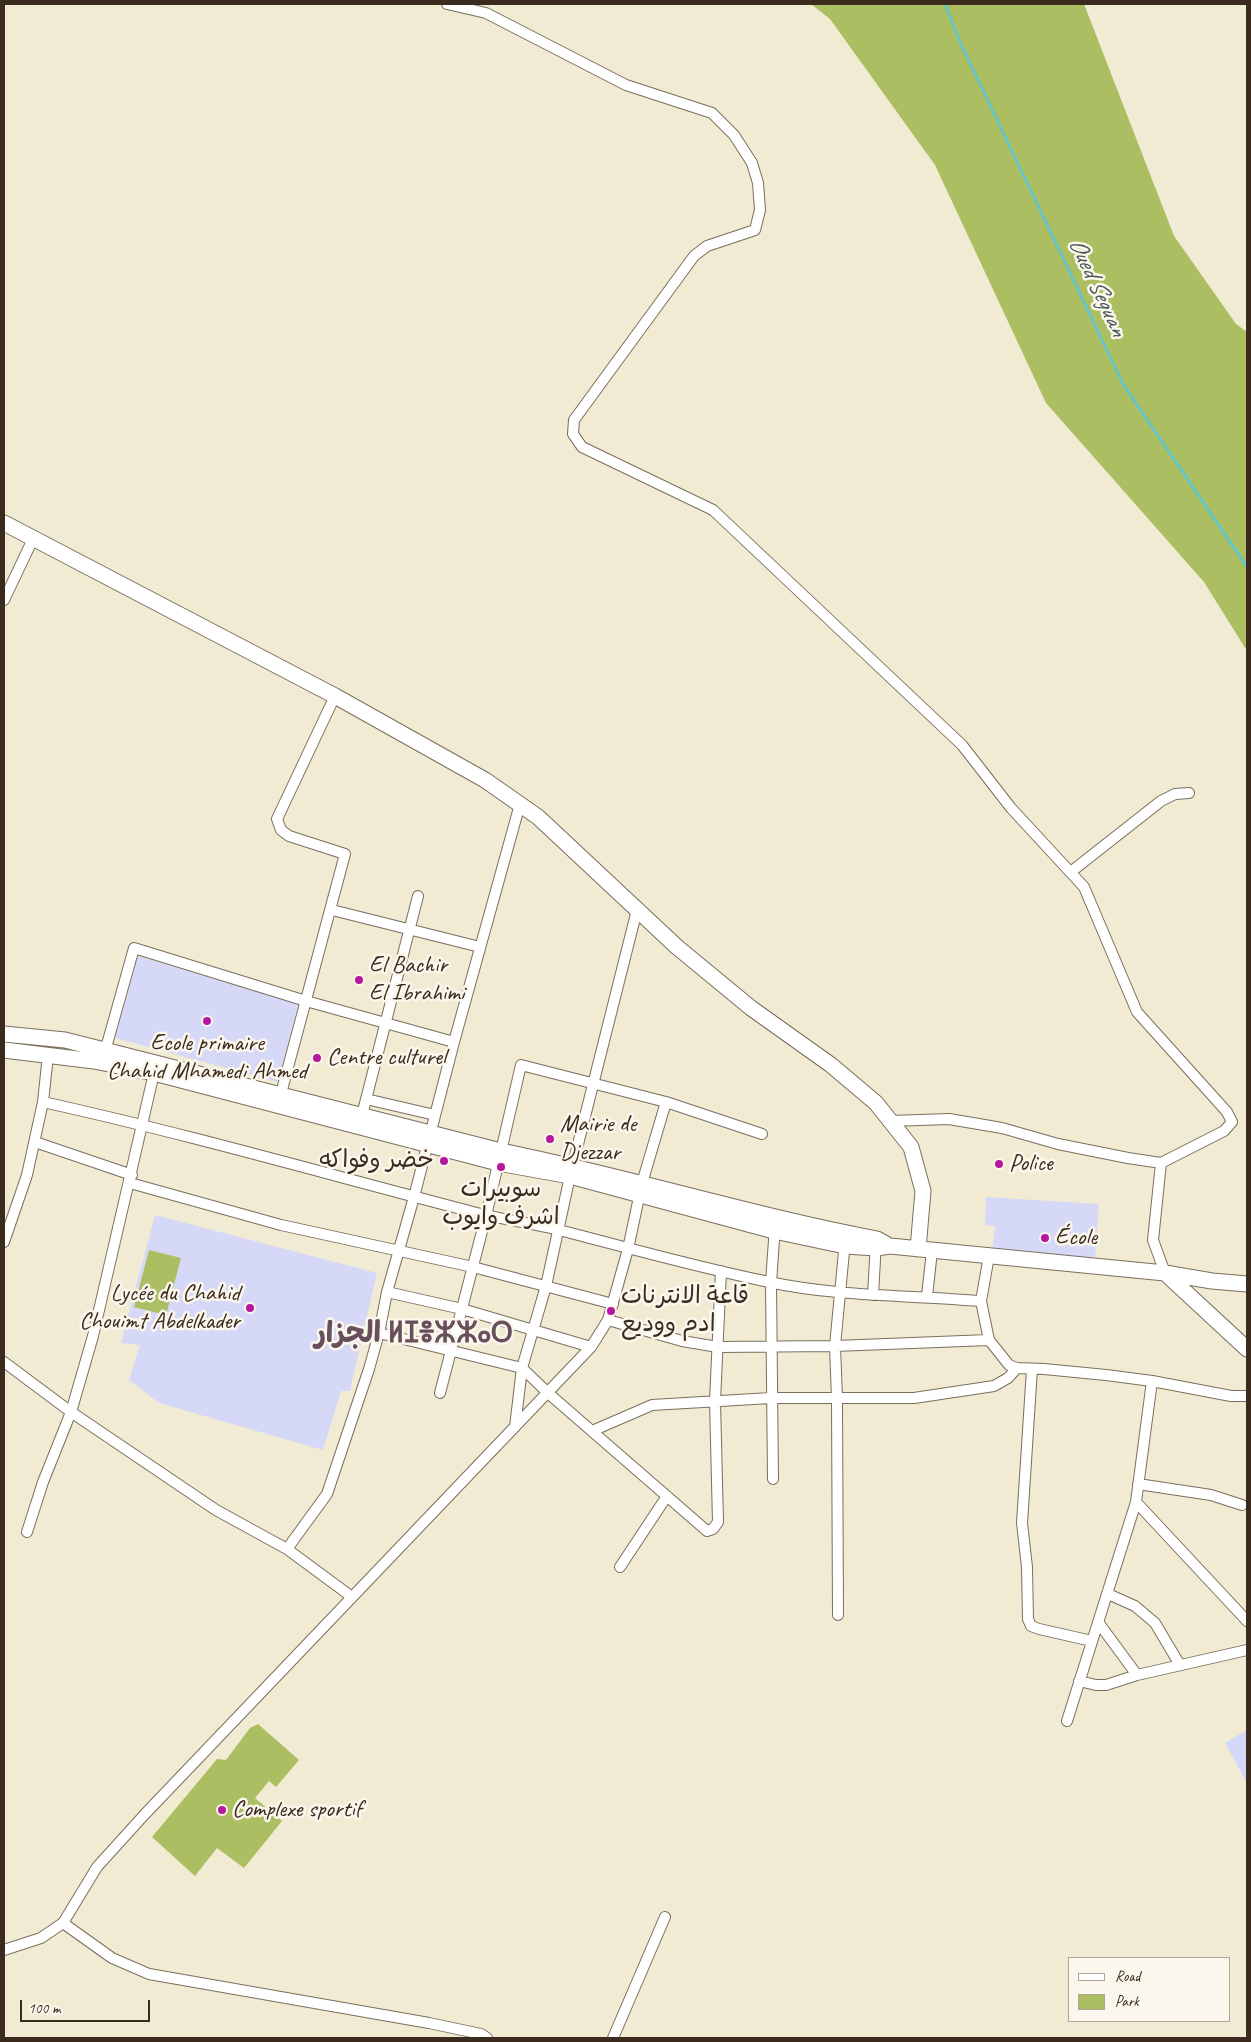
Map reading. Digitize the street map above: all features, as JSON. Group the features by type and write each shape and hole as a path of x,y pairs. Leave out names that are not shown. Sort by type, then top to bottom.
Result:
{"main road":[{"path":"4,523 335,696 485,780 538,817 678,947 751,1008 832,1065 876,1103 911,1147 923,1191 925,1250"},
{"path":"4,1034 65,1040 154,1074 362,1115 429,1139"},
{"path":"4,1050 48,1055 104,1056 500,1157 572,1171 775,1224 845,1239 925,1250 1165,1273 1212,1281 1247,1284"},
{"path":"1165,1273 1247,1350"}],"street":[{"path":"447,4 486,13 626,85 712,113 734,135 752,163 758,183 760,210 755,230 707,246 694,256 574,420 573,434 582,447 713,510 962,746 1012,808 1072,871 1084,887 1137,1012 1227,1112 1232,1122 1224,1132 1161,1163 1058,1144 1002,1128 949,1119 890,1121"},
{"path":"4,600 33,539"},
{"path":"279,1100 332,910 345,854 289,836 281,830 277,820 335,696"},
{"path":"1072,871 1161,801 1175,794 1189,793"},
{"path":"287,1549 327,1494 366,1378 454,1042 520,804"},
{"path":"362,1115 418,896"},
{"path":"332,910 480,947"},
{"path":"515,1427 522,1368 546,1286 572,1171 595,1085 637,910"},
{"path":"104,1056 134,948 306,1001 454,1042"},
{"path":"4,1242 28,1175 43,1102 48,1055"},
{"path":"440,1393 486,1216 520,1065 666,1102 762,1134"},
{"path":"27,1532 43,1482 71,1412 93,1336 154,1074"},
{"path":"366,1099 435,1115"},
{"path":"43,1102 143,1124 486,1216 560,1230 628,1249 771,1283 873,1295 927,1296 981,1301"},
{"path":"4,1950 40,1938 64,1923 97,1867 592,1346 608,1320 613,1304 628,1249 641,1189 666,1102"},
{"path":"34,1142 131,1179 281,1224 473,1267 613,1304"},
{"path":"1161,1163 1153,1240 1165,1273"},
{"path":"773,1479 771,1283 775,1224"},
{"path":"838,1615 835,1346 845,1239"},
{"path":"873,1295 881,1244"},
{"path":"925,1250 927,1296"},
{"path":"988,1256 981,1301 989,1340 1009,1365 1017,1368 1152,1381 1231,1396 1247,1396"},
{"path":"379,1333 522,1368 548,1393 707,1531 713,1529 718,1522 715,1400 721,1271"},
{"path":"387,1292 462,1309 592,1346"},
{"path":"608,1320 682,1341 718,1347 772,1345 835,1346 989,1340"},
{"path":"4,1362 71,1412 216,1510 287,1549 352,1597"},
{"path":"592,1431 652,1405 772,1398 914,1398 994,1386 1008,1378 1017,1368"},
{"path":"1032,1369 1022,1523 1027,1566 1028,1619 1031,1626 1039,1629 1092,1641"},
{"path":"1067,1721 1136,1502 1152,1381"},
{"path":"1138,1484 1211,1495 1242,1506"},
{"path":"620,1567 667,1496"},
{"path":"1136,1502 1247,1621"},
{"path":"1108,1594 1135,1606 1155,1623 1180,1665"},
{"path":"1098,1622 1137,1675"},
{"path":"1079,1681 1106,1685 1137,1675 1247,1650"},
{"path":"613,2038 665,1917"},
{"path":"64,1923 112,1958 149,1974 429,2023 481,2034 487,2038"}],"shaded area":[{"name":"Ecole primaire Chahid Mhamedi Ahmed","path":"138,956 298,1004 278,1082 115,1038"},
{"name":"École","path":"986,1197 1099,1204 1095,1259 992,1251 995,1226 985,1225"},
{"name":"Lycée du Chahid Chouimt Abdelkader","path":"155,1215 377,1273 350,1391 341,1391 323,1450 159,1403 129,1380 140,1345 121,1343"},
{"path":"1247,1730 1247,1783 1225,1743"}],"green space":[{"path":"811,4 1084,4 1174,236 1236,324 1247,332 1247,651 1204,582 1046,403 935,165 830,19"},
{"path":"149,1250 181,1258 166,1315 134,1307"},
{"name":"Complexe sportif","path":"258,1724 299,1760 276,1787 269,1781 255,1798 282,1821 244,1868 217,1848 195,1876 152,1837 217,1759 226,1760 250,1728"}],"waterway":[{"name":"Oued Seguan","path":"945,4 960,42 1123,384 1247,567"}],"place":[{"name":"El Bachir El Ibrahimi","path":"359,980"},
{"name":"Ecole primaire Chahid Mhamedi Ahmed","path":"207,1021"},
{"name":"Centre culturel","path":"317,1058"},
{"name":"Mairie de Djezzar","path":"550,1139"},
{"name":"خضر وفواكه","path":"444,1161"},
{"name":"Police","path":"999,1164"},
{"name":"سوبيرات اشرف وايوب","path":"501,1167"},
{"name":"École","path":"1045,1238"},
{"name":"Lycée du Chahid Chouimt Abdelkader","path":"250,1308"},
{"name":"قاعة الانترنات ادم ووديع","path":"611,1311"},
{"name":"Complexe sportif","path":"222,1810"}],"district":[{"name":"الجزار ⵍⵊⴻⵣⵣⴰⵔ","path":"414,1334"}]}
